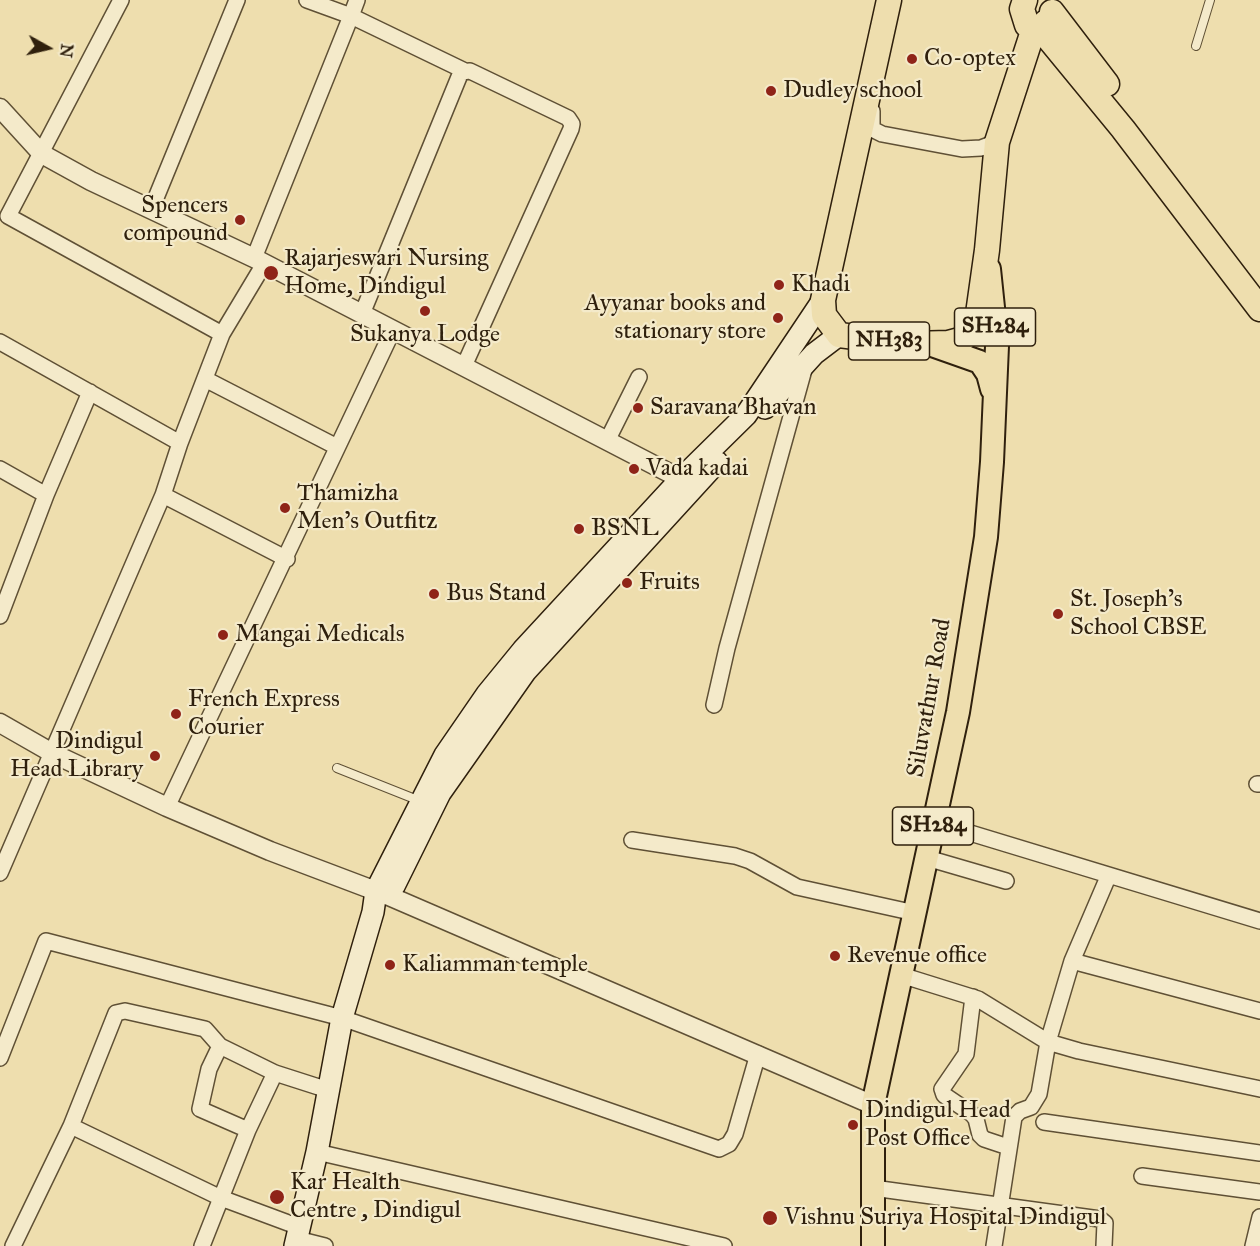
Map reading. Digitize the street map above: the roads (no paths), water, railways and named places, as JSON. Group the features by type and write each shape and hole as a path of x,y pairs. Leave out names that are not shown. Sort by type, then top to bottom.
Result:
{"highway":[{"name":"NH383","path":"889,0 823,300 824,315 839,335 927,344 963,339 978,321 997,142 1020,70 1034,11"},
{"path":"1034,11 1074,69 1124,129 1260,309"},
{"path":"1034,11 1260,283"},
{"path":"1020,70 1048,57 1074,69"}],"main road":[{"name":"Siluvathur Road","path":"873,1246 873,1105 958,712 986,537 997,346 987,250"},
{"path":"379,900 440,793 558,624 681,479 746,415 823,300"},
{"path":"297,1238 342,1018 379,900 420,801 445,755 487,694 558,624 806,363 839,335"},
{"name":"Siluvathur Road","path":"927,344 980,362 988,374 995,405"}],"street":[{"path":"120,0 42,154 4,223 222,334"},
{"path":"151,210 237,0"},
{"path":"307,0 351,16 568,118 572,124 464,366"},
{"path":"0,873 54,754 163,495 180,443 222,334 259,261 357,0"},
{"path":"882,33 882,58 871,116 872,129 882,134 962,149 981,148 997,142"},
{"path":"362,314 458,76 465,71"},
{"path":"0,108 42,154 151,210 259,261 681,479"},
{"path":"167,807 287,559 393,330"},
{"path":"0,342 180,443"},
{"path":"714,705 727,648 806,363"},
{"path":"607,441 639,377"},
{"path":"205,379 337,447"},
{"path":"0,616 46,495 90,392"},
{"path":"0,469 46,495"},
{"path":"163,495 287,559"},
{"path":"0,723 54,754 167,807 379,900 758,1054 873,1105"},
{"path":"934,822 1108,877 1260,921"},
{"path":"632,840 735,856 750,861 797,887 915,913"},
{"path":"927,858 1006,881"},
{"path":"994,1246 1008,1148 1016,1113 1031,1107 1040,1094 1048,1042 1072,961 1108,877"},
{"path":"0,1058 46,941 342,1018 719,1149 729,1144 735,1134 758,1054"},
{"path":"1072,961 1260,1011"},
{"path":"901,975 973,997 1048,1042 1079,1051 1260,1089"},
{"path":"973,997 966,1054 942,1089 944,1095 972,1114 976,1119 980,1135 1008,1148"},
{"path":"13,1246 71,1126 117,1013 125,1011 205,1029 220,1046 275,1073 328,1090"},
{"path":"220,1046 209,1069 200,1109 248,1130"},
{"path":"202,1246 248,1130 275,1073"},
{"path":"1044,1122 1260,1153"},
{"path":"71,1126 221,1198 297,1238 325,1246"},
{"path":"316,1152 724,1246"},
{"path":"1142,1176 1260,1192"},
{"path":"873,1188 1103,1220 1104,1246"},
{"path":"1253,1246 1260,1217"}],"lane":[{"path":"1196,46 1210,0"},
{"path":"337,768 420,801"}],"place":[{"name":"Co-optex","path":"912,59"},
{"name":"Dudley school","path":"771,91"},
{"name":"Spencers compound","path":"240,220"},
{"name":"Rajarjeswari Nursing Home, Dindigul","path":"271,273"},
{"name":"Khadi","path":"779,285"},
{"name":"Sukanya Lodge","path":"425,311"},
{"name":"Ayyanar books and stationary store","path":"778,318"},
{"name":"Saravana Bhavan","path":"638,408"},
{"name":"Vada kadai","path":"634,469"},
{"name":"Thamizha Men's Outfitz","path":"285,508"},
{"name":"BSNL","path":"579,529"},
{"name":"Fruits","path":"627,583"},
{"name":"Bus Stand","path":"434,594"},
{"name":"St. Joseph's School CBSE","path":"1058,614"},
{"name":"Mangai Medicals","path":"223,635"},
{"name":"French Express Courier","path":"176,714"},
{"name":"Dindigul Head Library","path":"155,756"},
{"name":"Revenue office","path":"835,956"},
{"name":"Kaliamman temple","path":"390,965"},
{"name":"Dindigul Head Post Office","path":"853,1125"},
{"name":"Kar Health Centre , Dindigul","path":"277,1197"},
{"name":"Vishnu Suriya Hospital Dindigul","path":"770,1218"}]}
